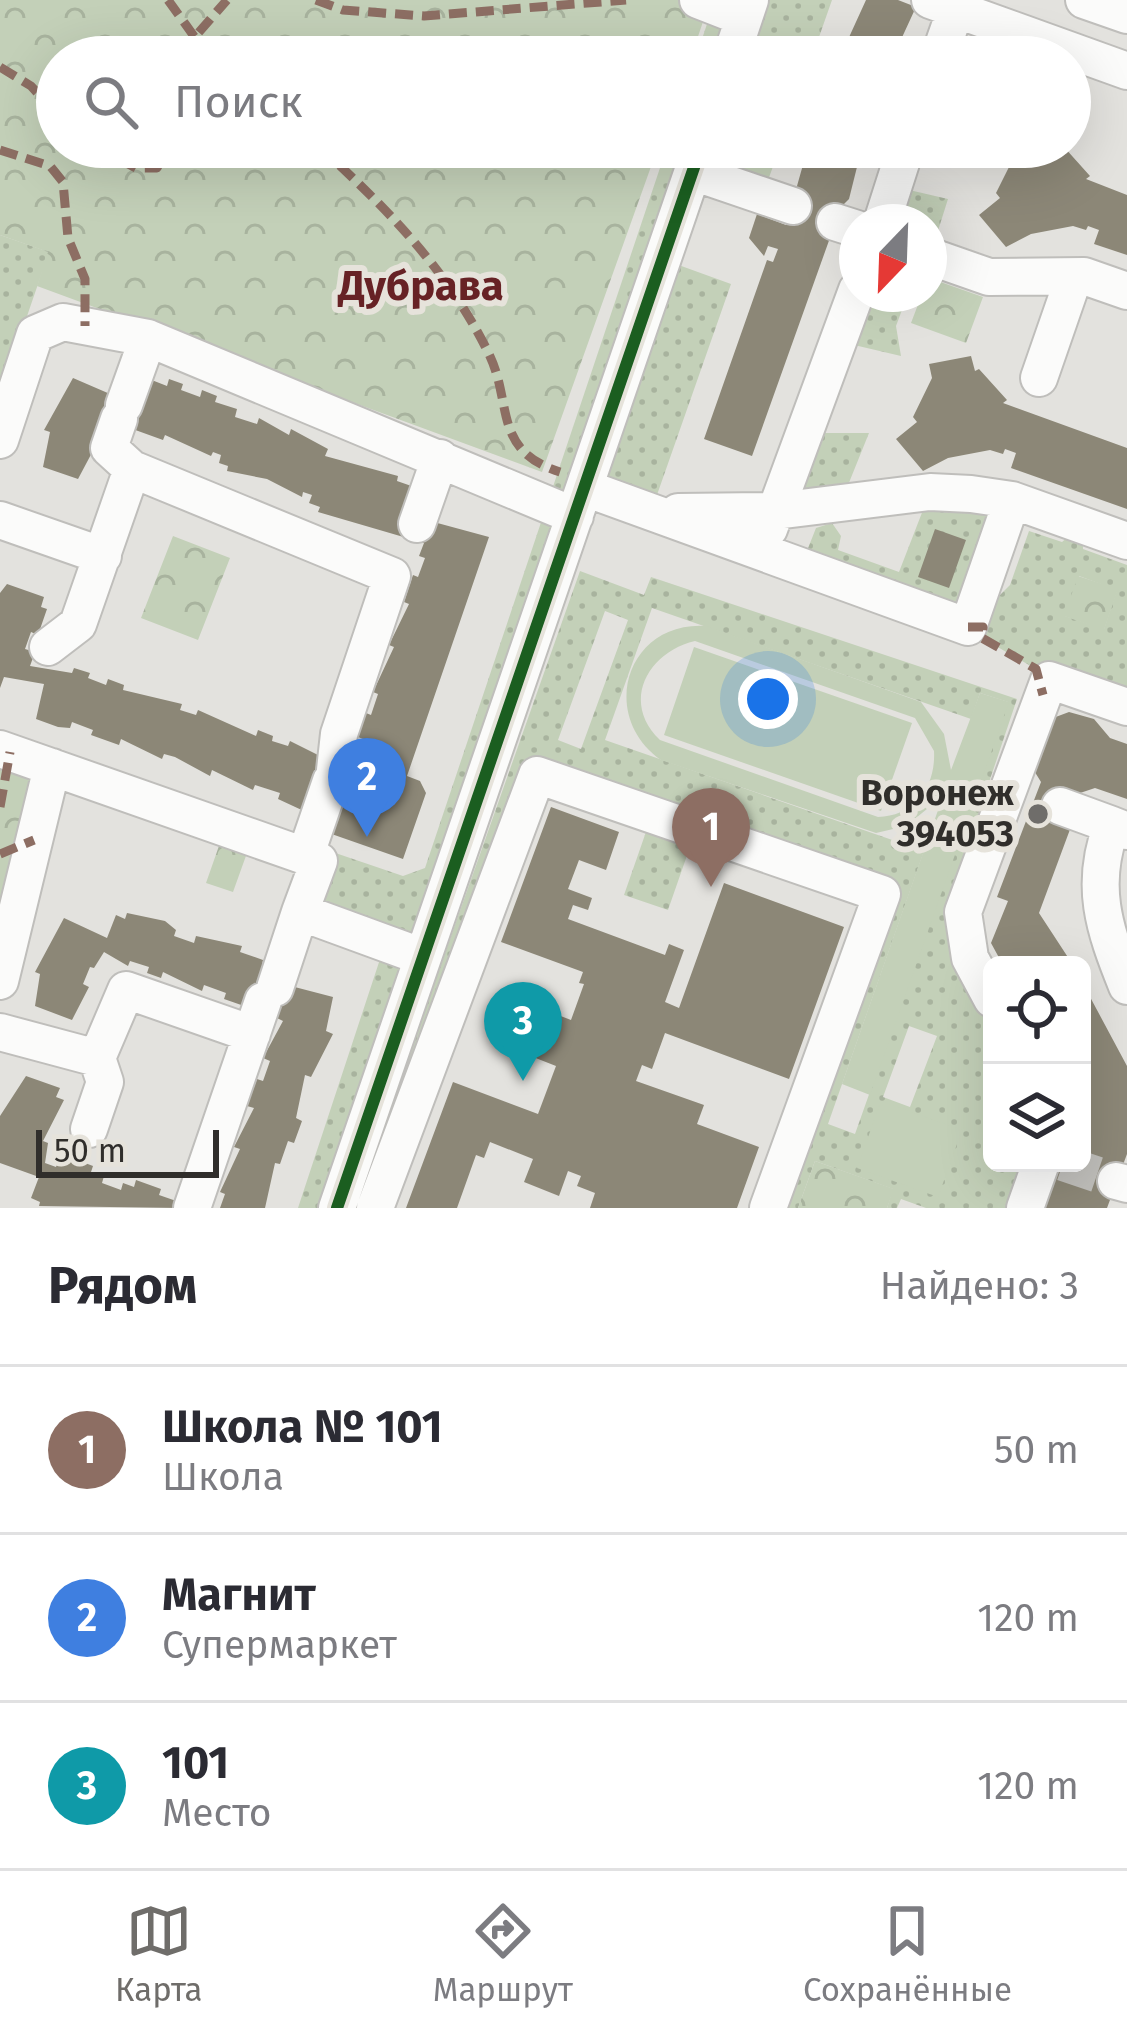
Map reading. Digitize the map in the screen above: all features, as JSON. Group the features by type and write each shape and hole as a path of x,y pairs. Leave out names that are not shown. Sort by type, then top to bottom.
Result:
{"street":[{"path":"698,0 747,9"},
{"path":"1084,0 1127,16"},
{"path":"942,36 948,3 1015,15 1057,36"},
{"path":"1091,53 1127,71"},
{"path":"337,1208 694,168"},
{"path":"714,168 793,206"},
{"path":"888,204 899,168"},
{"path":"947,262 989,277 1074,277 1127,291"},
{"path":"1039,378 1074,277"},
{"path":"761,552 849,312"},
{"path":"0,440 35,334 63,322 148,338 440,458 580,502 650,512 776,511 930,492 1012,500 1127,541"},
{"path":"148,338 109,448 132,469 392,576"},
{"path":"305,856 333,775 338,734 392,576 415,531 440,458"},
{"path":"48,647 78,624 132,469"},
{"path":"650,512 968,627 1012,500"},
{"path":"0,520 103,556"},
{"path":"983,982 970,958 962,912 1034,796 1049,680 1127,707"},
{"path":"0,748 319,861 192,1208"},
{"path":"0,981 52,767"},
{"path":"375,1208 537,775 882,894 768,1208"},
{"path":"1034,796 1119,828 1098,883 1100,919 1127,986"},
{"path":"300,912 423,957"},
{"path":"89,1130 105,1082 97,1058 126,990 264,1007"},
{"path":"0,1032 97,1058"},
{"path":"1025,1208 1038,1172"}],"green space":[{"name":"Дубрава","path":"0,0 680,0 707,10 698,36 36,36 36,168 651,168 542,472 37,286 48,252 0,235"},
{"path":"715,0 832,0 819,36 703,36"},
{"path":"660,168 772,168 762,197 694,173 662,259 731,284 651,512 586,489 337,1208 298,1208 385,944 300,912 309,844 403,876 425,868"},
{"path":"892,186 948,199 946,204 887,204"},
{"path":"0,235 49,252 0,395"},
{"path":"947,284 983,297 966,343 911,323 915,312 947,312"},
{"path":"849,312 901,312 896,326 901,356 837,341"},
{"path":"804,433 869,433 840,505 776,511"},
{"path":"930,492 1012,500 971,624 1010,585 1029,531 1062,542 1082,525 1083,549 1127,565 1127,707 1050,680 1043,695 1036,669 982,638 983,628 968,627 801,566 816,528 832,523 841,536 838,550 899,572","holes":["1079,576 1117,590 1104,629 1065,616"]},
{"path":"173,536 230,558 198,640 141,618"},
{"path":"580,571 644,595 651,577 1017,699 975,824 977,846 957,963 983,1011 983,1172 1023,1172 1010,1208 926,1208 901,1199 897,1208 887,1208 893,1189 815,1161 798,1208 778,1208 893,890 544,769 364,1208 355,1208","holes":["652,608 971,719 980,693 1008,702 855,1134 828,1124 924,851 605,740","605,611 628,620 581,749 558,740","909,1026 937,1036 910,1107 883,1097"]},
{"path":"1078,576 1118,589 1104,630 1064,616"},
{"path":"706,626 921,702 944,734 951,770 980,693 1009,702 870,1095 842,1084 943,796 906,826 876,833 661,760 630,720 626,697 640,655 656,639 679,629","holes":["695,641 915,718 934,751 927,787 913,805 878,817 660,740 648,725 641,695 653,667 678,647"]},
{"path":"694,647 912,723 881,811 664,735"},
{"path":"0,760 39,774 0,933"},
{"path":"647,829 691,844 668,910 624,895"},
{"path":"220,843 247,853 233,892 206,883"},
{"path":"881,1101 962,1130 938,1197 857,1168"},
{"path":"815,1161 894,1189 887,1208 798,1208"}],"building":[{"path":"866,0 898,0 916,7 903,36 850,36"},
{"path":"802,168 857,168 849,199 839,204 752,456 704,439 767,260 773,262 778,249 768,246 764,256 749,238 757,214 786,225"},
{"path":"1008,168 1083,168 1090,176 1086,179 1127,195 1127,255 1094,244 1099,230 1088,226 1086,230 1073,226 1031,234 1006,247 979,215 1000,198 996,193"},
{"path":"971,356 975,371 979,369 1007,400 1003,403 1127,448 1127,509 1011,468 1016,453 1005,449 1003,454 990,450 948,458 923,471 896,439 917,422 913,417 932,378 929,364"},
{"path":"144,377 167,386 169,379 183,384 181,390 200,397 202,390 217,396 215,402 237,409 235,417 257,424 259,418 289,435 291,429 328,449 325,456 398,476 397,481 420,489 430,521 489,537 407,776 420,781 426,793 403,859 323,831 306,812 278,799 280,793 255,785 253,790 212,770 210,776 175,757 164,754 162,759 121,739 119,745 72,722 70,728 58,727 36,719 44,684 4,677 0,688 0,593 7,584 44,597 41,607 47,609 38,635 31,632 25,649 35,652 30,666 72,673 74,668 106,685 108,679 124,685 123,690 182,704 180,710 196,715 198,710 256,736 258,730 273,736 272,741 288,746 290,741 328,760 356,760 366,713 371,715 378,694 373,692 394,647 389,645 409,604 404,602 413,575 418,577 425,558 419,556 424,543 318,512 320,507 309,503 312,495 303,492 302,497 267,479 227,471 228,466 219,463 221,455 213,452 211,456 165,435 163,440 127,427 97,426 90,444 95,447 78,479 43,467 50,432 44,430 73,378 117,397"},
{"path":"935,529 966,540 949,588 918,577"},
{"path":"1069,712 1094,719 1110,738 1127,744 1127,799 1095,788 1074,795 1072,824 1039,913 1067,956 998,956 991,943 1008,901 997,897 1041,782 1033,769 1045,721"},
{"path":"551,807 619,832 606,870 579,860 568,889 592,898 588,910 573,905 568,919 665,955 669,944 684,950 665,1002 679,1008 724,883 844,927 789,1079 665,1033 652,1069 642,1065 636,1081 704,1105 697,1124 759,1147 737,1208 590,1208 595,1193 577,1186 581,1176 568,1171 559,1196 524,1182 533,1159 490,1142 484,1158 476,1155 457,1208 406,1208 453,1082 538,1114 556,1066 528,1055 545,1010 571,1020 584,984 579,983 583,972 501,942"},
{"path":"127,913 165,921 176,930 174,936 194,943 196,936 242,946 240,952 263,960 262,965 287,985 333,997 326,1031 333,1034 311,1077 305,1075 296,1118 302,1121 294,1143 288,1141 280,1164 275,1163 265,1208 220,1208 225,1194 220,1192 240,1149 234,1147 254,1108 247,1106 257,1079 263,1081 270,1061 263,1058 283,1021 277,1018 281,1007 262,1000 247,1007 224,999 226,993 204,985 202,991 163,972 161,978 147,973 149,967 130,961 128,966 104,952 94,968 90,967 83,984 89,987 72,1020 35,1006 40,974 35,972 64,918 107,938 116,915 125,919"},
{"path":"1091,999 1127,1066 1127,1154 1107,1208 1044,1208 1056,1172 1091,1172"},
{"path":"26,1076 60,1088 56,1097 64,1100 43,1141 48,1143 45,1163 56,1167 58,1160 69,1164 72,1158 93,1166 91,1172 104,1176 102,1183 121,1190 123,1183 134,1187 136,1180 161,1189 159,1195 182,1203 180,1208 39,1206 31,1198 39,1177 0,1163 0,1116"}],"tunnel":[{"path":"1090,1172 1116,1181"}],"marked path":[{"path":"168,0 194,36"},
{"path":"196,36 227,0"},
{"path":"316,0 343,10 424,16 626,0"},
{"path":"0,67 36,91"},
{"path":"0,150 36,162"},
{"path":"52,168 63,182 68,238 85,279 85,326"},
{"path":"136,168 157,168"},
{"path":"342,168 393,218 455,295 489,354 514,438 538,463 560,472"},
{"path":"968,627 983,627 982,638 1036,669 1043,695"},
{"path":"0,807 10,752"},
{"path":"0,854 34,840"}],"cycle path":[{"path":"337,1208 694,168"}],"place":[{"name":"Воронеж 394053","path":"1038,814"},
{"name":"Магнит","path":"367,837"},
{"name":"Школа № 101","path":"711,887"},
{"name":"101","path":"523,1081"}],"district":[{"name":"Дубрава","path":"421,286"}]}
